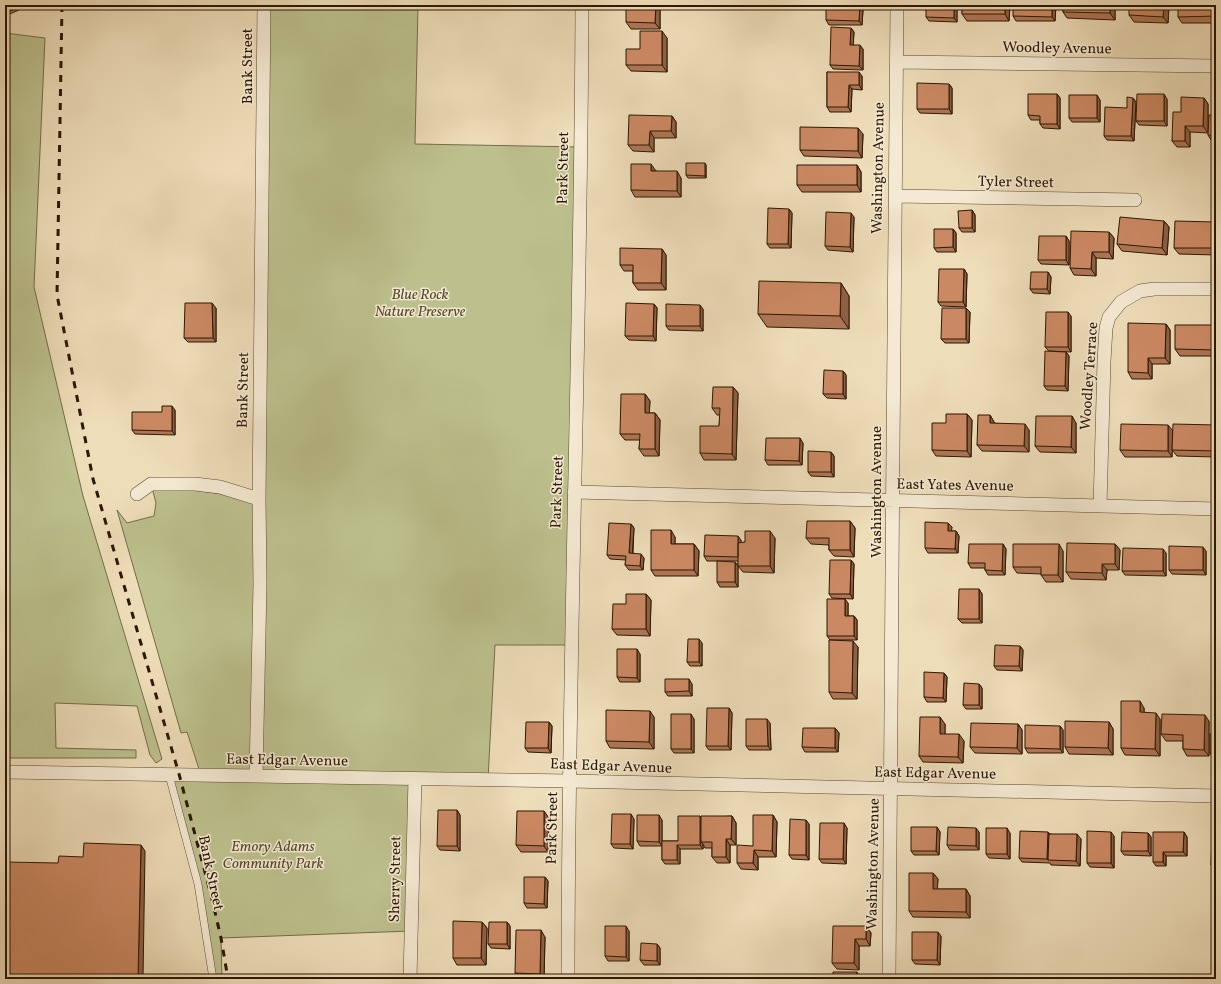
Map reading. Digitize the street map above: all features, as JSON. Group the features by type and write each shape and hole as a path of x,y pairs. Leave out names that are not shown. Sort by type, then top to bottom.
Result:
{"street":[{"name":"Bank Street","path":"256,776 260,584 259,499 264,5"},
{"name":"Park Street","path":"568,979 582,5"},
{"name":"Washington Avenue","path":"889,979 897,5"},
{"name":"Woodley Avenue","path":"897,62 1216,66"},
{"name":"Tyler Street","path":"895,196 1135,200"},
{"name":"Woodley Terrace","path":"1100,506 1104,361 1106,328 1109,317 1121,302 1140,291 1167,288 1216,289"},
{"path":"137,494 151,484 195,484 220,486 259,499"},
{"name":"East Yates Avenue","path":"574,492 1216,508"},
{"name":"East Edgar Avenue","path":"5,772 570,781 1216,796"},
{"name":"Sherry Street","path":"410,979 415,779"}],"lane":[{"name":"Bank Street","path":"169,775 198,884 213,979"}],"green space":[{"name":"Blue Rock Nature Preserve","path":"264,5 418,5 415,144 581,147 571,645 495,645 488,780 415,779 411,931 221,938 222,979 213,979 198,884 169,775 201,775 187,732 181,733 117,510 127,523 154,516 156,503 151,484 259,499"},
{"path":"5,33 45,38 34,287 83,496 162,759 156,763 150,755 137,706 55,703 56,748 136,750 136,758 5,758"}],"building":[{"path":"5,5 16,5 17,8 5,13"},
{"path":"626,5 656,5 655,23 626,22"},
{"path":"826,5 860,5 859,21 826,20"},
{"path":"926,5 954,5 954,18 926,17"},
{"path":"962,5 1005,5 1005,14 962,14"},
{"path":"1013,5 1052,5 1052,17 1013,16"},
{"path":"1063,5 1110,5 1110,13 1063,12"},
{"path":"1129,5 1164,5 1163,17 1129,15"},
{"path":"1178,5 1216,5 1216,16 1178,17"},
{"path":"831,27 851,28 850,45 860,45 859,66 830,65"},
{"path":"640,31 662,31 662,65 626,65 626,49 640,49"},
{"path":"827,72 859,72 859,85 849,85 848,107 827,107"},
{"path":"917,83 949,84 949,109 917,109"},
{"path":"1028,94 1057,94 1057,124 1040,124 1040,116 1028,115"},
{"path":"1137,94 1164,94 1164,121 1136,121"},
{"path":"1069,95 1097,95 1097,118 1069,118"},
{"path":"1127,97 1133,98 1131,136 1104,136 1105,107 1127,108"},
{"path":"1181,97 1204,98 1203,126 1185,126 1185,141 1172,141 1173,112 1181,112"},
{"path":"629,115 672,116 671,131 650,131 649,145 628,145"},
{"path":"1209,115 1216,115 1216,136 1208,135"},
{"path":"800,127 858,128 858,151 800,150"},
{"path":"686,163 705,163 705,176 686,175"},
{"path":"631,164 651,164 651,171 677,171 677,191 631,190"},
{"path":"797,165 857,165 857,185 797,185"},
{"path":"768,208 789,209 788,244 767,244"},
{"path":"972,210 972,228 959,228 958,211"},
{"path":"826,212 851,213 850,247 825,246"},
{"path":"1120,217 1164,221 1162,248 1117,244"},
{"path":"1175,221 1216,222 1216,248 1174,248"},
{"path":"934,229 953,229 953,247 934,248"},
{"path":"1071,231 1109,232 1109,252 1092,252 1091,269 1070,268"},
{"path":"1039,236 1066,236 1066,260 1038,260"},
{"path":"620,248 662,249 661,283 633,283 633,265 620,265"},
{"path":"939,269 964,269 963,302 938,302"},
{"path":"1031,272 1048,272 1047,289 1030,289"},
{"path":"759,281 841,283 840,316 758,314"},
{"path":"185,303 212,303 213,338 184,338"},
{"path":"626,303 654,304 653,336 625,336"},
{"path":"666,304 700,305 700,326 666,326"},
{"path":"942,308 966,308 966,339 941,339"},
{"path":"1046,312 1068,312 1068,347 1045,347"},
{"path":"1128,323 1166,324 1165,358 1148,358 1148,373 1128,372"},
{"path":"1175,325 1216,325 1216,350 1175,349"},
{"path":"1045,351 1066,352 1065,386 1044,386"},
{"path":"824,370 843,371 843,394 823,394"},
{"path":"713,387 733,387 732,454 700,453 700,426 719,426 720,408 712,408"},
{"path":"621,394 645,394 645,413 655,413 655,449 639,449 640,434 620,434"},
{"path":"162,406 172,406 172,431 132,430 132,412 162,412"},
{"path":"946,414 967,414 967,451 932,450 932,423 946,423"},
{"path":"978,415 990,415 990,423 1025,424 1024,446 977,445"},
{"path":"1036,416 1072,416 1071,447 1035,446"},
{"path":"1121,424 1168,425 1168,451 1120,450"},
{"path":"1173,424 1216,425 1216,451 1172,450"},
{"path":"766,438 800,438 799,461 765,460"},
{"path":"808,451 831,452 831,472 808,472"},
{"path":"807,521 850,521 850,550 829,550 829,538 806,538"},
{"path":"925,522 948,523 948,531 956,531 955,549 925,548"},
{"path":"609,523 631,524 629,553 641,554 640,566 625,565 626,556 607,555"},
{"path":"651,530 671,530 671,544 694,544 694,570 651,570"},
{"path":"745,531 770,531 770,566 738,566 738,543 745,542"},
{"path":"705,535 738,536 738,557 704,556"},
{"path":"1067,543 1115,544 1115,564 1102,564 1102,573 1066,572"},
{"path":"969,544 1003,544 1002,571 985,570 985,563 968,563"},
{"path":"1013,544 1059,544 1058,575 1041,575 1041,567 1013,567"},
{"path":"1169,546 1203,547 1203,570 1169,570"},
{"path":"1213,547 1216,548 1216,570 1212,570"},
{"path":"1123,548 1163,549 1163,571 1122,571"},
{"path":"830,560 851,560 850,594 829,594"},
{"path":"717,561 735,562 735,582 717,582"},
{"path":"959,589 979,589 979,619 958,619"},
{"path":"626,594 646,594 646,629 612,629 613,604 626,604"},
{"path":"827,599 845,599 845,616 854,616 854,636 827,636"},
{"path":"688,639 699,639 699,662 687,662"},
{"path":"829,640 853,641 852,693 829,692"},
{"path":"995,645 1020,646 1019,666 994,666"},
{"path":"617,649 637,649 637,678 617,677"},
{"path":"924,672 944,673 943,698 924,697"},
{"path":"665,679 689,679 689,691 665,692"},
{"path":"964,683 979,684 979,705 963,705"},
{"path":"1121,701 1140,701 1140,712 1156,713 1155,749 1121,748"},
{"path":"707,708 729,708 728,746 706,746"},
{"path":"606,710 650,711 649,742 606,741"},
{"path":"671,714 691,714 691,749 671,749"},
{"path":"1162,714 1205,715 1204,750 1183,749 1183,735 1161,734"},
{"path":"920,717 940,717 940,734 959,734 958,757 919,756"},
{"path":"746,719 767,719 768,746 746,746"},
{"path":"1065,721 1109,722 1108,748 1065,747"},
{"path":"526,722 549,722 548,748 525,748"},
{"path":"971,723 1018,724 1017,748 970,747"},
{"path":"1025,725 1060,726 1060,749 1025,748"},
{"path":"803,728 835,728 835,748 802,747"},
{"path":"1210,734 1216,734 1216,753 1210,753"},
{"path":"438,810 457,810 457,846 437,846"},
{"path":"517,811 544,811 544,846 516,845"},
{"path":"612,814 631,814 630,844 611,844"},
{"path":"637,815 659,815 659,842 637,841"},
{"path":"753,815 773,815 772,851 754,850 753,863 737,863 737,845 753,846"},
{"path":"678,816 700,816 700,845 677,845 677,860 662,860 662,841 678,841"},
{"path":"701,816 732,816 731,839 726,839 726,857 712,857 712,842 701,842"},
{"path":"790,819 806,820 806,855 789,855"},
{"path":"820,823 844,823 843,859 819,859"},
{"path":"911,827 937,827 936,851 911,851"},
{"path":"948,827 976,828 976,846 947,845"},
{"path":"986,828 1007,828 1007,854 986,854"},
{"path":"1020,831 1048,832 1047,859 1019,858"},
{"path":"1087,831 1111,832 1111,863 1087,863"},
{"path":"1122,832 1148,833 1148,851 1121,851"},
{"path":"1153,832 1184,832 1183,852 1163,852 1163,862 1153,862"},
{"path":"1212,833 1216,833 1216,865 1211,865"},
{"path":"1049,834 1077,834 1076,861 1048,860"},
{"path":"84,843 141,845 138,979 5,979 5,862 58,863 59,856 83,857"},
{"path":"909,873 933,873 933,889 966,889 966,912 909,911"},
{"path":"524,877 545,877 544,904 524,903"},
{"path":"453,921 482,922 481,958 453,958"},
{"path":"489,922 507,922 507,944 488,944"},
{"path":"605,926 626,926 626,957 605,956"},
{"path":"833,926 866,926 866,939 855,939 854,963 832,963"},
{"path":"516,930 541,930 540,974 515,973"},
{"path":"912,932 938,932 937,960 912,960"},
{"path":"641,943 657,944 657,961 640,960"},
{"path":"833,972 857,972 856,979 833,979"},
{"path":"414,976 443,977 443,979 414,979"}],"railway":[{"path":"62,5 57,295 93,479 179,774 211,895 221,938 228,979"}],"park label":[{"name":"Emory Adams Community Park","path":"273,856"}]}
